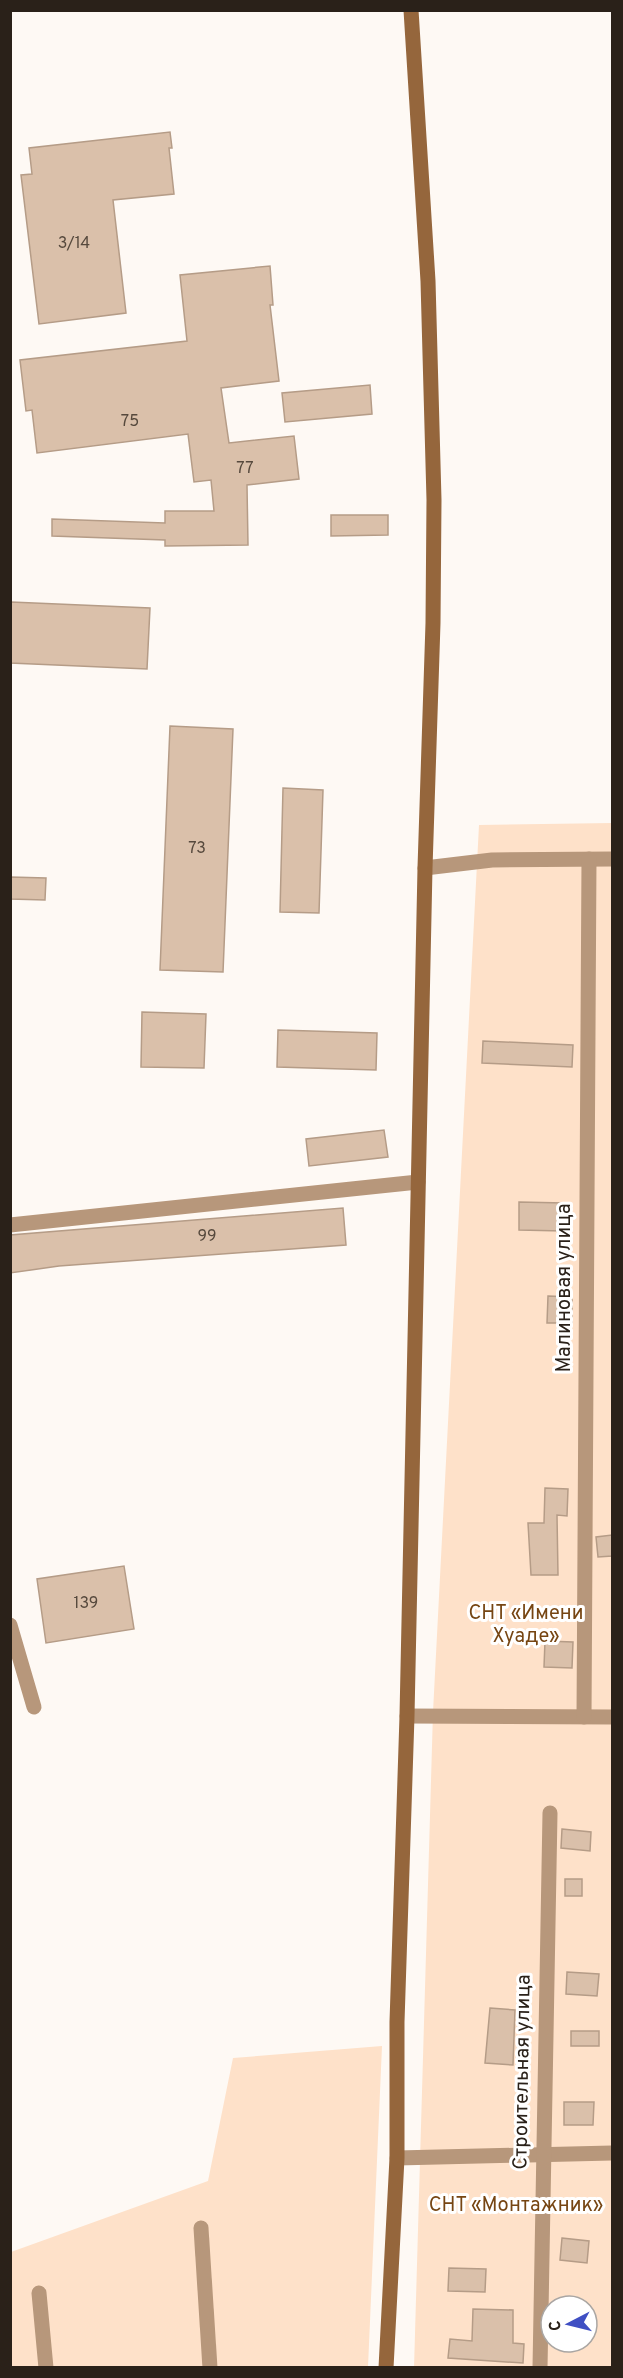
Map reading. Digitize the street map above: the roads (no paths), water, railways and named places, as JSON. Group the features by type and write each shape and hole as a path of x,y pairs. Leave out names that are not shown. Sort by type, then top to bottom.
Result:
{"street":[{"path":"386,2367 397,2157 397,2022 432,662 434,500 428,281 411,10"},
{"name":"Малиновая улица","path":"584,1717 589,859"},
{"path":"425,868 492,860 612,859"},
{"path":"10,1225 418,1182"},
{"path":"10,1625 34,1707"},
{"path":"406,1716 612,1717"},
{"name":"Строительная улица","path":"540,2367 550,1813"},
{"path":"397,2157 612,2153"},
{"path":"201,2228 210,2367"},
{"path":"39,2293 46,2367"}],"park label":[{"name":"СНТ «Имени Хуаде»","path":"526,1626"},
{"name":"СНТ «Монтажник»","path":"516,2206"}]}
